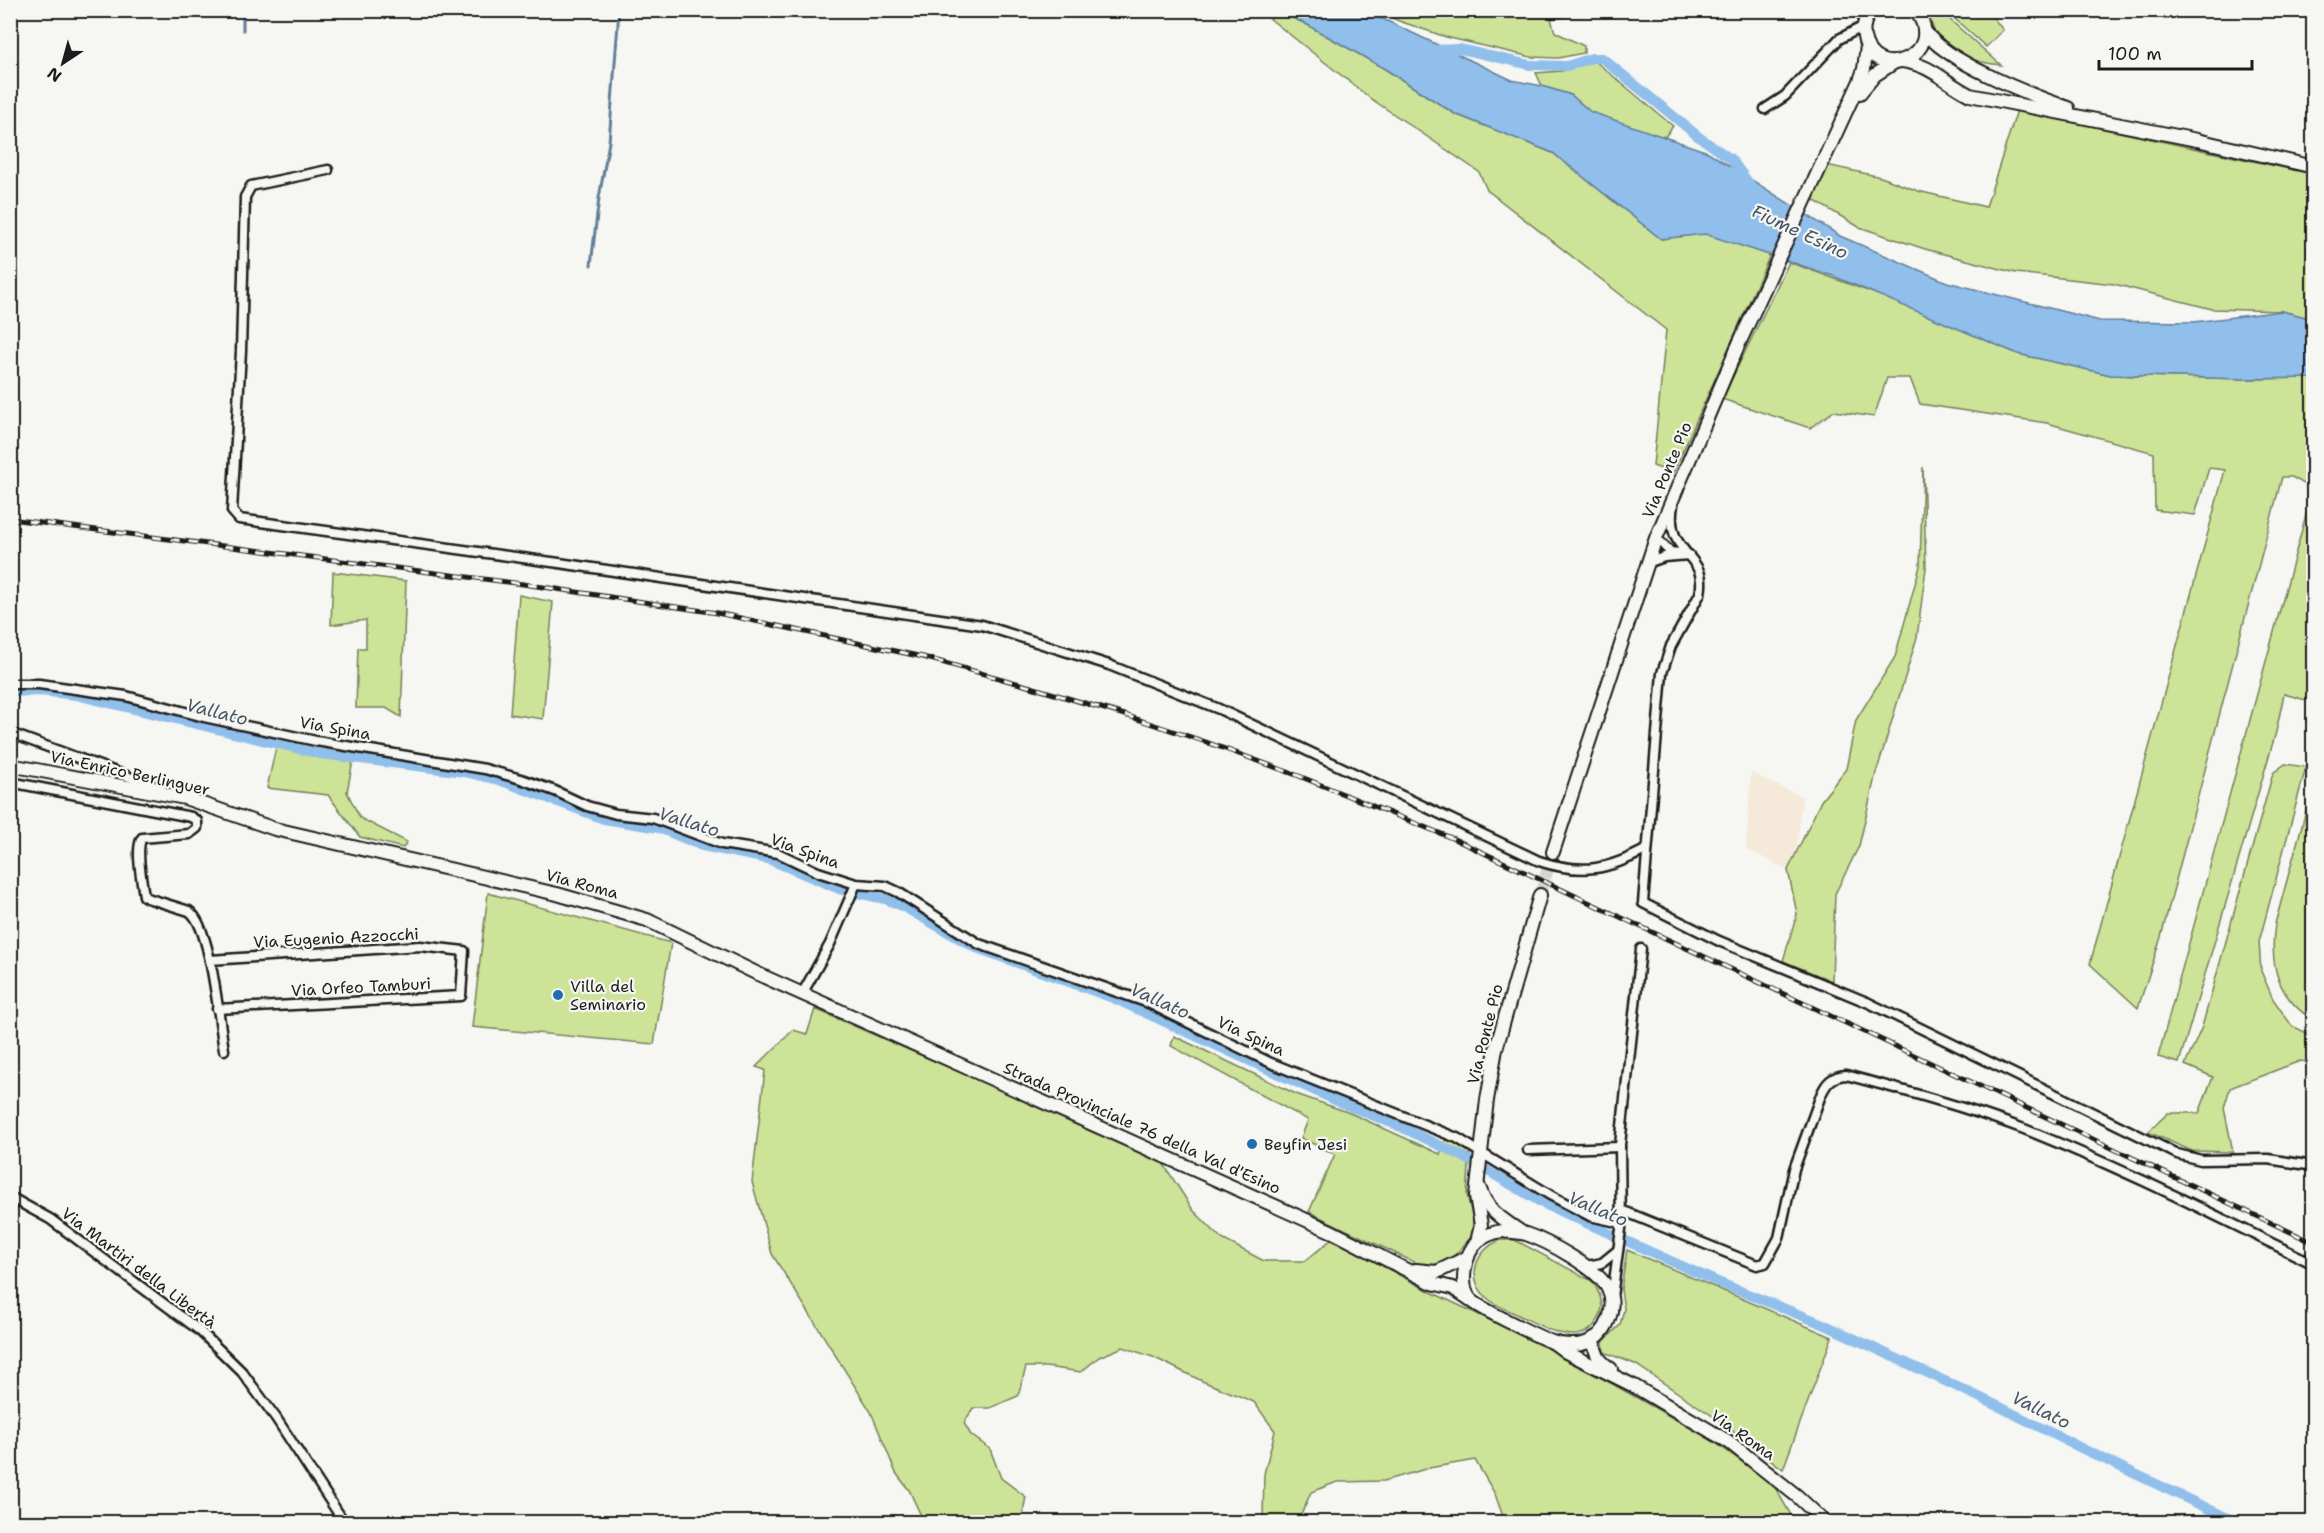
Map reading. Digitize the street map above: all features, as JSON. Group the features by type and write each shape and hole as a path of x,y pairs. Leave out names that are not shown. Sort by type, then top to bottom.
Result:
{"main road":[{"name":"Via Ponte Pio","path":"1553,852 1656,538 1737,348 1864,69 1866,43 1864,26 1872,10"},
{"path":"1919,13 1924,30 1942,50 1970,66 2054,103 2103,121"},
{"name":"Via Ponte Pio","path":"1845,113 1875,75 1918,50 1924,37 1924,30"},
{"path":"1866,43 1882,60 1914,63 1932,69 1957,88 1970,94 2313,167"},
{"name":"Via Enrico Berlinguer","path":"10,765 185,798 275,829"},
{"name":"Via Roma","path":"275,829 557,894 637,917 864,1022"},
{"name":"Via Ponte Pio","path":"1478,1242 1481,1225 1477,1208 1479,1154 1496,1049 1540,895"},
{"name":"Strada Provinciale 76 della Val d'Esino","path":"864,1022 1333,1232 1432,1282 1453,1288 1471,1300 1553,1342 1566,1352 1634,1386"},
{"path":"1478,1180 1484,1201 1492,1211 1525,1234 1587,1266 1600,1276 1612,1297 1610,1316 1606,1325 1594,1338 1594,1350 1604,1364 1634,1386"},
{"path":"1471,1300 1463,1283 1468,1257 1478,1242 1493,1232 1525,1234"},
{"name":"Strada Provinciale 76 della Val d'Esino","path":"1405,1268 1437,1272 1468,1257"},
{"name":"Strada Provinciale 76 della Val d'Esino","path":"1553,1342 1580,1344 1594,1338"},
{"name":"Via Roma","path":"1634,1386 1729,1442 1797,1496 1825,1522"}],"street":[{"path":"1765,109 1785,96 1839,39 1864,26"},
{"path":"1848,36 1866,43"},
{"path":"328,170 250,186 245,197 241,351 232,512 239,519 982,625 1109,665 1219,709 1539,861 1558,867 1588,870 1622,863 1647,849"},
{"path":"1673,500 1672,524 1676,538 1702,574 1702,585 1700,594 1671,646 1662,673 1643,903 1719,941 1869,1003 2177,1154 2201,1160 2268,1159 2313,1166"},
{"path":"1656,538 1668,535 1676,538"},
{"path":"1656,538 1670,552 1689,556"},
{"path":"1647,563 1664,557 1689,556"},
{"name":"Via Spina","path":"10,684 39,684 126,696 204,717 316,741 485,769 555,791 586,806 616,814 653,818 722,844 778,853 854,890 885,886 979,944 1146,1002 1271,1063 1457,1138 1479,1154 1550,1195 1590,1216 1621,1226"},
{"path":"10,733 185,798"},
{"path":"10,782 190,816 197,821 197,828 189,834 142,838 139,844 144,896 194,914 200,925 210,960 224,1050"},
{"path":"802,994 830,944 854,890"},
{"name":"Via Eugenio Azzocchi","path":"210,960 420,946 464,951"},
{"path":"1612,1297 1621,1226 1620,1147 1641,949"},
{"name":"Via Orfeo Tamburi","path":"218,1009 460,996 464,951"},
{"path":"1621,1210 1757,1264 1765,1263 1779,1238 1794,1169 1821,1095 1831,1079 1846,1075 1959,1107 2024,1129 2102,1162 2313,1264"},
{"path":"1528,1150 1620,1147"},
{"name":"Via Martiri della Libertà","path":"10,1197 50,1218 199,1330 242,1372 276,1418 344,1522"},
{"path":"1587,1266 1602,1263 1619,1248"}],"shaded area":[{"path":"1751,773 1802,797 1797,849 1788,870 1746,849"}],"green space":[{"path":"1260,11 1276,11 1304,23 1385,69 1455,114 1553,153 1661,239 1705,233 1770,255 1673,473 1653,466 1666,330 1487,190 1479,172 1370,98"},
{"path":"1377,11 1562,11 1568,16 1551,19 1555,32 1584,46 1584,53 1558,58 1531,57 1446,37"},
{"path":"1928,11 1940,11 2001,65 1973,60 1948,47 1935,33"},
{"path":"1946,11 1988,11 2003,30 1986,47"},
{"path":"1595,61 1673,126 1664,138 1590,112 1571,95 1542,86 1536,73 1562,71"},
{"path":"2017,110 2313,174 2313,319 2282,311 2212,309 2114,284 2016,273 1925,249 1859,227 1813,200 1827,165 1881,177 1918,191 1986,207"},
{"path":"1789,262 1898,302 2018,354 2111,375 2243,379 2313,378 2313,489 2292,477 2282,477 2161,937 2138,1008 2090,964 2225,470 2209,468 2195,515 2155,510 2154,453 2047,423 1920,404 1910,378 1887,378 1874,417 1834,411 1810,428 1722,399"},
{"path":"1923,467 1926,568 1917,637 1875,777 1859,846 1835,894 1832,981 1783,961 1797,914 1788,870 1821,801 1846,769 1856,720 1895,657 1920,566"},
{"path":"2313,489 2313,702 2284,694 2276,732 2179,1063 2158,1057"},
{"path":"333,572 406,581 401,717 386,708 356,708 358,648 366,648 366,620 331,625"},
{"path":"519,595 553,602 543,719 510,714"},
{"path":"276,736 355,751 347,792 360,818 407,842 403,848 360,837 328,795 267,788 276,747"},
{"path":"2285,764 2306,767 2259,942 2261,971 2273,999 2292,1026 2313,1036 2313,1063 2300,1061 2230,1088 2224,1108 2233,1152 2192,1151 2148,1132 2168,1113 2199,1113 2213,1077 2185,1065 2202,1027 2273,773"},
{"path":"2313,785 2313,1020 2291,1001 2278,979 2273,939 2275,924"},
{"path":"488,893 671,943 654,1044 472,1027"},
{"path":"815,1009 1161,1160 1193,1210 1222,1239 1264,1261 1305,1261 1332,1239 1431,1292 1547,1347 1710,1439 1773,1484 1795,1522 1505,1522 1495,1494 1475,1460 1429,1468 1384,1481 1337,1482 1311,1492 1298,1522 1271,1522 1263,1517 1264,1474 1275,1431 1254,1402 1202,1381 1153,1357 1123,1347 1099,1357 1081,1372 1046,1367 1026,1367 1018,1396 990,1408 973,1408 964,1423 971,1435 990,1449 1001,1478 1026,1497 1021,1522 924,1522 909,1490 896,1473 871,1412 772,1254 752,1182 765,1070 756,1067 793,1030 807,1034"},
{"path":"1174,1036 1296,1094 1350,1113 1440,1154 1446,1138 1470,1151 1467,1195 1473,1219 1472,1236 1456,1254 1439,1266 1422,1266 1309,1212 1335,1154 1301,1138 1308,1120 1171,1046"},
{"path":"1501,1240 1515,1240 1592,1281 1600,1295 1602,1310 1598,1320 1590,1329 1581,1334 1571,1335 1550,1330 1498,1305 1483,1294 1475,1276 1479,1259 1484,1251"},
{"path":"1627,1250 1832,1337 1783,1469 1714,1417 1635,1364 1604,1352 1603,1342 1620,1325 1624,1309 1621,1290"}],"water":[{"name":"Fiume Esino","path":"1276,11 1342,11 1383,19 1512,80 1571,95 1591,112 1708,152 1840,236 1947,282 2100,321 2194,322 2282,311 2313,319 2313,378 2243,379 2111,375 2018,354 1833,276 1705,234 1661,239 1553,153 1455,114 1385,69 1304,23"}],"waterway":[{"path":"243,10 243,30"},
{"path":"591,265 609,142 619,10"},
{"path":"1434,50 1460,49 1530,65 1567,66 1592,58 1602,58 1699,137 1731,159 1751,186"},
{"name":"Vallato","path":"10,692 40,691 76,695 320,754 464,772 499,780 604,819 659,828 702,846 768,859 839,889 885,899 902,906 974,947 1113,998 1335,1100 1399,1126 1462,1156 1544,1204 1720,1283 1823,1324 2236,1522"}],"tunnel":[{"path":"1540,895 1553,852"}],"railway":[{"path":"10,519 523,584 717,613 923,657 1128,716 1299,776 1454,839 2314,1243"}],"place":[{"name":"Villa del Seminario","path":"558,995"},
{"name":"Beyfin Jesi","path":"1252,1144"}]}
